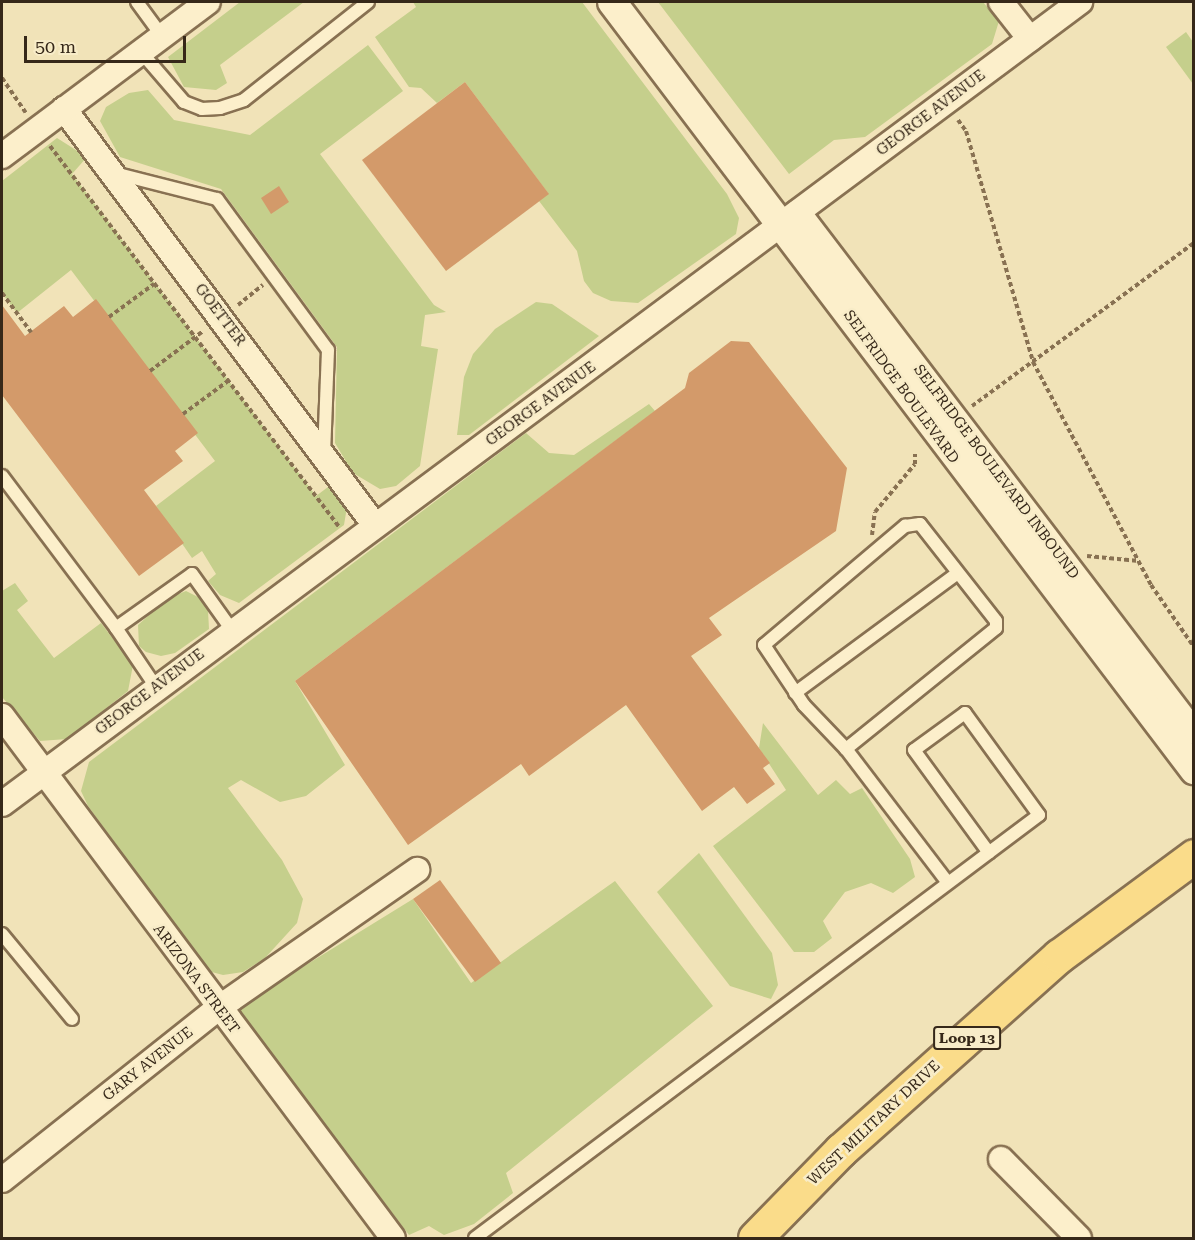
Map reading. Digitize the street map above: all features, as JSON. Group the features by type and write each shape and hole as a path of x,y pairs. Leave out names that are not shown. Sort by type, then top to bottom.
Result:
{"main road":[{"name":"WEST MILITARY DRIVE","path":"755,1239 841,1150 1059,956 1194,856"}],"street":[{"path":"2,156 208,2"},
{"name":"SELFRIDGE BOULEVARD","path":"612,2 790,218 1194,770"},
{"path":"1001,2 1030,39"},
{"name":"GEORGE AVENUE","path":"2,804 374,524 1080,2"},
{"name":"GOETTER","path":"64,109 324,453 374,524"},
{"name":"SELFRIDGE BOULEVARD INBOUND","path":"790,218 1194,732"},
{"name":"ARIZONA STREET","path":"2,716 218,1009 393,1239"},
{"name":"GARY AVENUE","path":"2,1180 218,1009 417,870"},
{"path":"1000,1159 1078,1239"}],"lane":[{"path":"137,2 162,36"},
{"path":"141,52 184,102 202,109 219,108 244,100 368,2"},
{"path":"113,173 217,199 328,350 324,453"},
{"path":"2,476 116,628 156,687"},
{"path":"846,750 994,632 996,621 920,524 905,526 767,639 766,654 804,705 846,750 948,883"},
{"path":"795,693 958,573"},
{"path":"116,628 192,574 232,630"},
{"path":"474,1239 1039,815 964,713 914,750 988,853"},
{"path":"2,934 72,1019"}],"path":[{"path":"2,78 37,129 350,542"},
{"path":"945,103 966,131 1033,362 1139,561 1194,647"},
{"path":"963,412 1194,243"},
{"path":"109,317 154,284"},
{"path":"2,293 31,332"},
{"path":"183,414 228,381"},
{"path":"866,546 873,539 870,528 875,512 915,464 915,454"},
{"path":"1082,555 1139,561"}],"green space":[{"path":"240,2 304,2 220,65 227,83 216,90 184,87 168,57"},
{"path":"413,2 582,2 727,194 739,218 736,234 638,303 611,301 593,293 584,281 577,251 539,201 548,193 465,82 437,103 421,88 409,87 375,37 416,7"},
{"path":"658,2 983,2 999,21 992,44 865,137 834,140 789,174"},
{"path":"1186,32 1193,42 1193,84 1166,47"},
{"path":"368,45 403,91 320,154 434,305 446,312 425,315 421,346 438,349 420,466 396,486 380,489 353,473 335,443 337,347 221,189 120,157 100,121 106,107 129,93 148,90 174,120 250,135"},
{"path":"57,138 87,157 72,174 316,496 332,484 347,507 344,525 239,603 220,595 208,581 216,574 202,551 192,558 156,506 215,461 71,270 17,313 2,293 2,181"},
{"path":"536,302 552,304 599,336 469,435 457,435 464,377 473,354 495,329"},
{"path":"649,404 655,411 295,681 345,765 306,796 280,802 241,780 228,788 282,860 303,899 297,923 265,958 243,972 223,975 208,971 88,806 81,791 89,762 526,433 549,453 574,455"},
{"path":"15,583 28,601 17,610 54,658 101,623 133,665 128,691 67,739 40,741 2,697 2,591"},
{"path":"186,591 200,598 208,611 209,629 175,653 161,656 146,652 139,646 138,625 168,598"},
{"path":"763,723 818,795 836,780 850,794 862,788 910,859 915,877 893,893 871,883 845,892 823,921 832,938 814,952 794,952 713,846 786,790 759,748"},
{"path":"699,853 772,953 778,985 771,999 730,986 657,892"},
{"path":"615,881 713,1006 506,1173 513,1193 474,1224 444,1235 429,1226 409,1235 236,1008 413,899 471,983"}],"building":[{"path":"465,82 549,194 446,271 362,160"},
{"path":"279,186 289,202 271,214 261,198"},
{"path":"96,299 198,433 175,451 183,461 144,490 184,543 139,576 2,395 2,305 25,336 64,306 73,317"},
{"path":"731,341 749,342 847,468 836,531 709,618 722,635 691,656 770,763 763,768 775,784 747,804 734,787 702,811 626,705 529,776 521,764 408,845 295,681 685,388 689,373"},
{"path":"440,880 501,963 475,982 413,899"}]}
